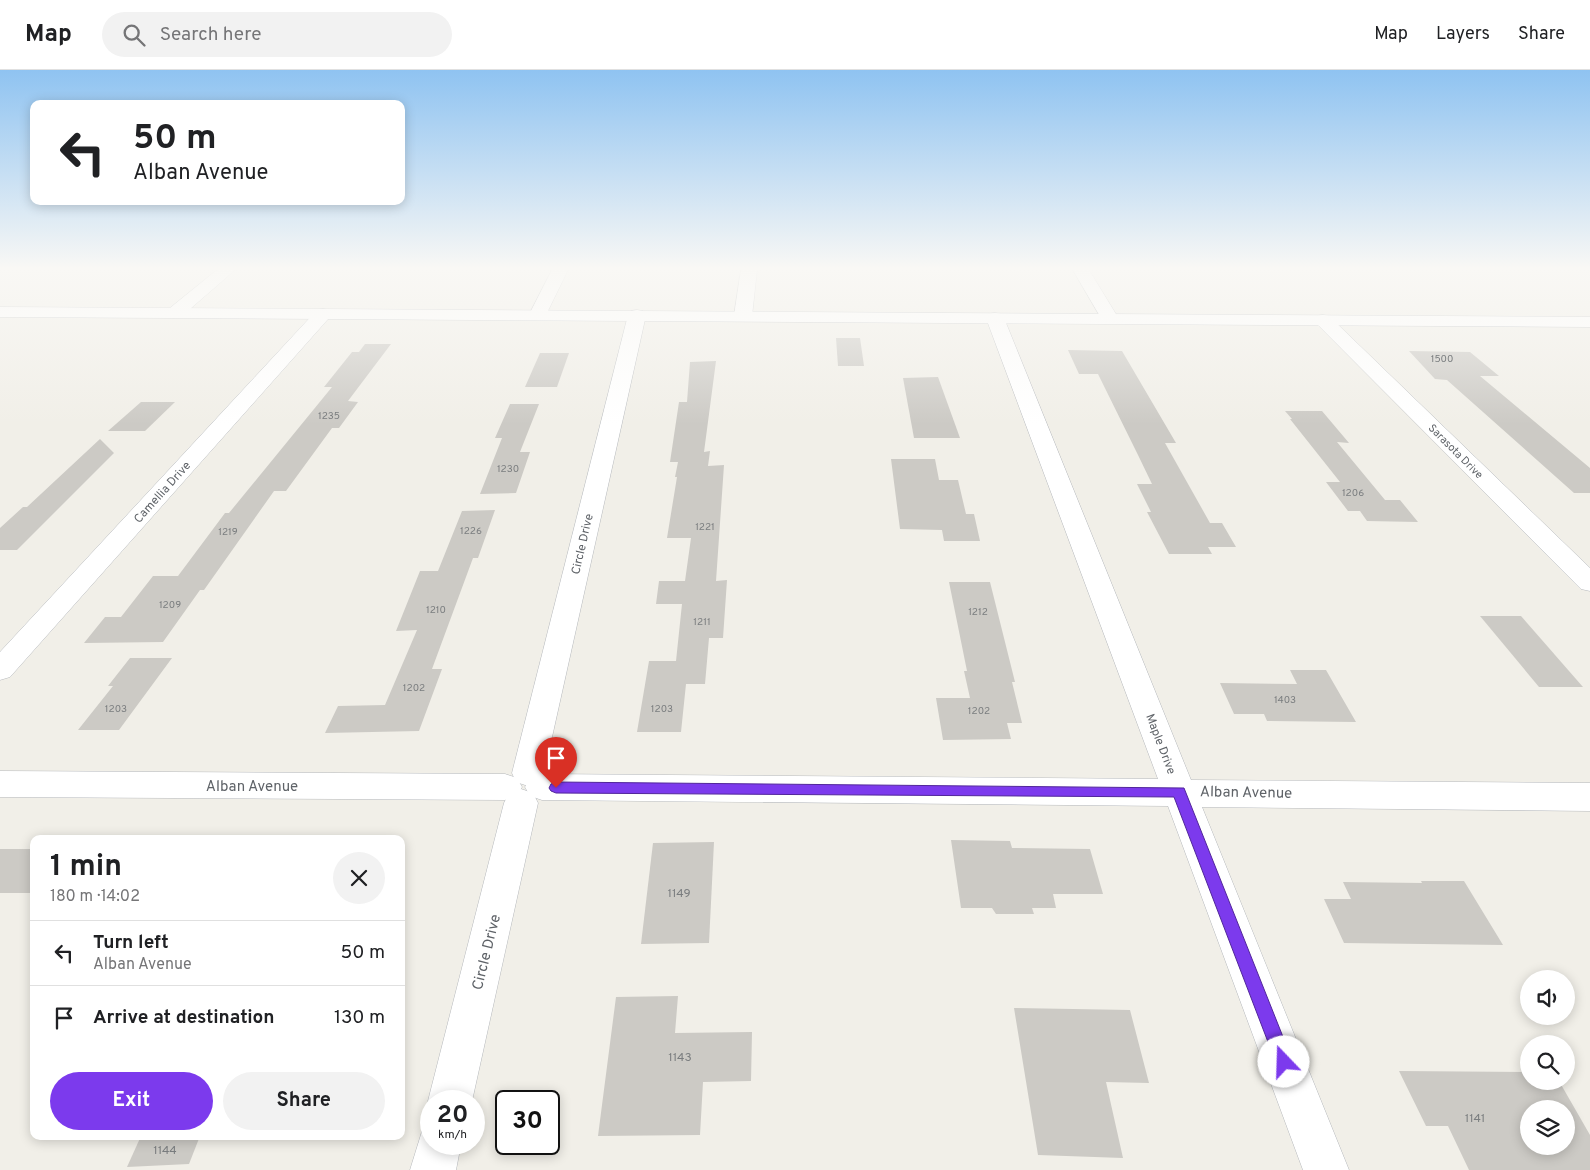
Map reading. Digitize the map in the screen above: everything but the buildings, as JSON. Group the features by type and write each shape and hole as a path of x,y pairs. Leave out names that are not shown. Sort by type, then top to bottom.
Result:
{"street":[{"name":"Camellia Drive","path":"0,670 316,321"},
{"name":"Circle Drive","path":"453,1090 635,321"},
{"name":"Maple Drive","path":"996,321 1326,1170"},
{"name":"Sarasota Drive","path":"1324,321 1590,583"},
{"path":"1501,321 1590,322"},
{"name":"Alban Avenue","path":"0,784 1590,796"},
{"path":"433,1170 437,1155"}],"route":[{"path":"556,788 1179,792 1284,1062"}]}
